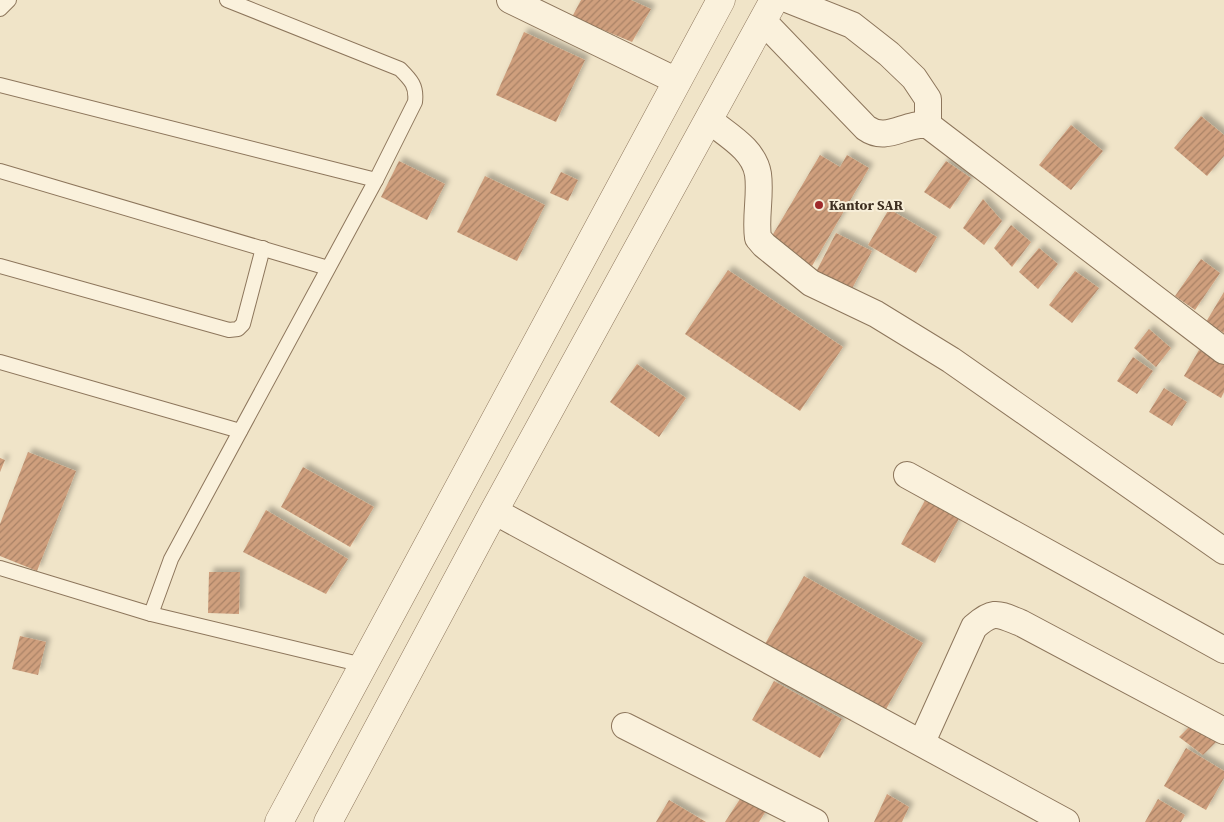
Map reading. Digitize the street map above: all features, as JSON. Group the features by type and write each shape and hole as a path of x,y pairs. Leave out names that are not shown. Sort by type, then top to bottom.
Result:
{"street":[{"path":"510,0 677,81"},
{"path":"279,822 721,0"},
{"path":"789,0 852,25 889,54 914,78 928,99 928,125"},
{"path":"328,822 494,512 769,10 870,131 875,134 888,134 910,126 928,125 1224,351"},
{"path":"709,120 742,146 751,156 758,176 758,238 798,274 811,283 876,314 951,360 1224,551"},
{"path":"907,475 1224,650"},
{"path":"494,512 754,654 922,742 1066,822"},
{"path":"922,742 974,627 986,615 1000,614 1022,623 1224,731"},
{"path":"625,726 815,822"}],"lane":[{"path":"0,9 9,0"},
{"path":"151,614 171,560 376,180 415,102 416,91 412,81 400,69 227,0"},
{"path":"0,85 376,180"},
{"path":"0,172 328,268"},
{"path":"0,266 229,330 238,329 243,324 263,248"},
{"path":"0,362 240,431"},
{"path":"0,568 151,614 363,665"}],"building":[{"path":"581,0 631,0 651,9 632,42 572,17"},
{"path":"524,32 585,60 556,122 496,95"},
{"path":"1201,116 1224,135 1224,156 1207,176 1174,148"},
{"path":"1071,125 1103,151 1071,190 1039,165"},
{"name":"Kantor SAR","path":"820,155 840,167 847,155 869,168 812,266 769,241"},
{"path":"399,161 445,184 427,220 381,197"},
{"path":"946,161 971,178 950,209 924,192"},
{"path":"561,172 578,180 568,201 550,193"},
{"path":"485,176 545,205 517,261 457,232"},
{"path":"983,199 1002,221 984,245 963,228"},
{"path":"889,209 937,237 916,273 868,245"},
{"path":"1011,225 1031,242 1012,267 994,248"},
{"path":"836,233 872,251 849,294 814,276"},
{"path":"1039,248 1058,264 1038,289 1019,272"},
{"path":"1201,259 1220,273 1195,310 1175,296"},
{"path":"728,270 843,347 800,411 685,334"},
{"path":"1075,271 1099,288 1072,323 1049,305"},
{"path":"1224,292 1224,333 1206,322"},
{"path":"1149,329 1171,348 1156,367 1134,348"},
{"path":"1199,350 1224,364 1224,392 1221,398 1184,376"},
{"path":"1133,357 1153,371 1137,394 1117,381"},
{"path":"637,364 686,398 659,437 610,402"},
{"path":"1164,388 1187,402 1172,426 1149,412"},
{"path":"28,452 76,471 37,571 0,556 0,524"},
{"path":"0,458 5,460 0,472"},
{"path":"303,467 374,507 350,547 281,507"},
{"path":"928,495 962,513 935,563 901,544"},
{"path":"266,510 348,559 326,594 243,552"},
{"path":"209,572 240,572 239,614 208,613"},
{"path":"804,576 923,643 885,711 765,644"},
{"path":"20,636 46,642 38,675 12,669"},
{"path":"774,681 842,719 820,758 752,720"},
{"path":"1196,720 1219,739 1203,755 1179,737"},
{"path":"1186,748 1224,771 1224,778 1206,810 1164,786"},
{"path":"887,794 909,807 902,822 874,822"},
{"path":"742,796 766,811 759,822 725,822"},
{"path":"1158,799 1185,815 1181,822 1145,822"},
{"path":"669,800 706,822 656,822"}],"place":[{"name":"Kantor SAR","path":"819,205"}]}
